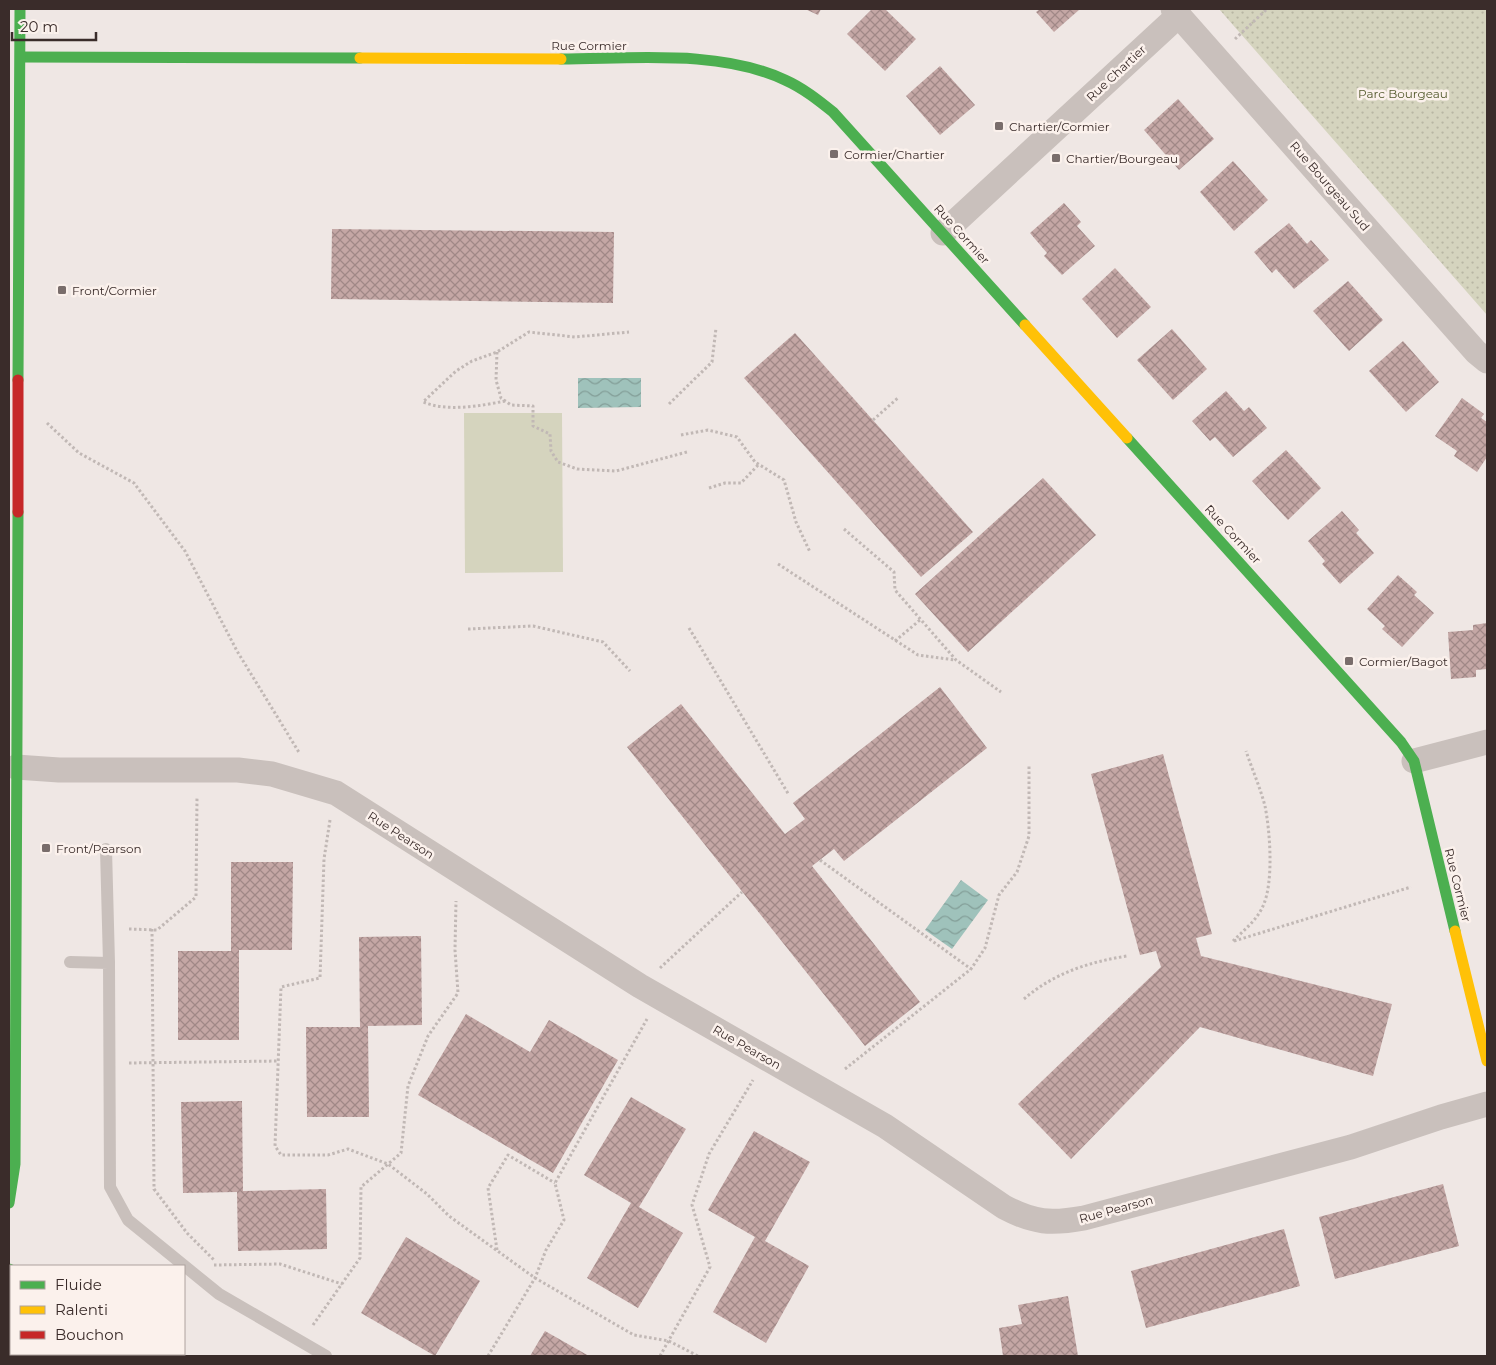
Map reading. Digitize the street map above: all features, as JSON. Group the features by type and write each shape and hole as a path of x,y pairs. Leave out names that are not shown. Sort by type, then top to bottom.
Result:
{"street":[{"path":"9,1202 15,1164 13,916 16,767 12,737 14,100 21,57 20,9"},
{"name":"Rue Bourgeau Sud","path":"1176,12 1476,352 1487,361"},
{"name":"Rue Chartier","path":"943,233 1176,12"},
{"name":"Rue Cormier","path":"21,57 694,59 729,61 759,68 785,79 814,96 833,112 943,233 1401,742 1414,761 1487,1061"},
{"path":"1414,761 1487,742"},
{"name":"Rue Pearson","path":"16,767 59,770 238,770 272,774 336,793 650,992 885,1126 1004,1207 1024,1218 1042,1222 1062,1222 1093,1216 1351,1147 1487,1104"}],"lane":[{"path":"106,848 110,964 110,1187 128,1220 183,1265"},
{"path":"70,962 110,964"},
{"path":"185,1267 218,1294 326,1356"}],"path":[{"path":"1217,57 1267,9"},
{"path":"668,404 712,362 716,328"},
{"path":"505,401 489,404 435,407 423,402 456,371 472,361 497,352 529,332 575,337 629,332"},
{"path":"497,352 496,380 501,398 511,405 533,406 533,426 550,434 551,451 558,462 577,469 616,471 687,452"},
{"path":"873,420 899,397"},
{"path":"47,423 79,453 134,483 184,551 237,651 300,755"},
{"path":"680,435 708,430 737,437 758,464 784,480 796,522 810,552"},
{"path":"709,488 725,483 741,483 758,464"},
{"path":"844,529 894,572 895,590 956,660 1001,692"},
{"path":"778,564 918,656 956,660"},
{"path":"895,641 920,620"},
{"path":"468,628 533,626 603,642 630,671"},
{"path":"689,628 789,796"},
{"path":"1246,750 1265,806 1269,842 1269,878 1263,907 1252,923 1233,941 1411,887"},
{"path":"845,1070 971,969 985,948 999,895 1017,872 1028,836 1028,765"},
{"path":"108,929 157,930 196,896 197,770"},
{"path":"336,793 324,859 320,978 282,987 275,1146 281,1154 328,1155 348,1149 388,1164 427,1194 449,1216 534,1278 634,1335 669,1341 698,1356"},
{"path":"820,860 971,969"},
{"path":"302,1342 360,1258 361,1187 401,1154 408,1086 428,1036 458,993 455,950 457,871"},
{"path":"488,1356 534,1278 546,1250 564,1220 555,1183 650,992 742,892"},
{"path":"152,930 154,1189 187,1232 216,1263"},
{"path":"1024,999 1039,986 1074,969 1127,956"},
{"path":"660,1356 710,1267 692,1205 709,1154 767,1058"},
{"path":"110,1064 278,1061"},
{"path":"497,1251 488,1188 508,1155 555,1183"},
{"path":"200,1279 216,1263 280,1264 342,1284"}],"green space":[{"name":"Parc Bourgeau","path":"1219,9 1487,9 1487,315"},
{"path":"464,413 562,413 563,572 465,573"}],"water":[{"path":"578,378 641,378 641,407 578,408"},
{"path":"961,880 988,900 952,949 925,930"}],"building":[{"path":"805,9 821,9 818,15"},
{"path":"872,9 885,9 916,39 885,71 847,34"},
{"path":"1040,9 1080,9 1054,32 1036,12"},
{"path":"940,66 975,105 940,135 906,96"},
{"path":"1178,99 1214,139 1179,170 1144,130"},
{"path":"1233,161 1268,200 1234,231 1200,192"},
{"path":"1064,203 1081,222 1077,226 1095,246 1062,275 1044,256 1047,253 1030,233"},
{"path":"1289,223 1307,244 1311,240 1329,260 1294,289 1276,269 1272,273 1254,252"},
{"path":"332,229 614,232 613,303 331,299"},
{"path":"1115,268 1151,307 1117,338 1082,299"},
{"path":"1348,281 1383,320 1349,351 1313,311"},
{"path":"1172,329 1207,369 1173,400 1137,360"},
{"path":"795,333 973,532 921,577 744,378"},
{"path":"1403,341 1439,382 1406,412 1369,371"},
{"path":"1226,391 1244,411 1249,407 1267,428 1233,457 1215,437 1210,441 1192,421"},
{"path":"1462,398 1484,414 1481,418 1487,422 1487,457 1477,472 1454,456 1457,451 1435,436"},
{"path":"1286,450 1321,488 1288,520 1252,481"},
{"path":"1043,478 1096,535 968,652 915,594"},
{"path":"1342,511 1359,530 1356,533 1374,553 1340,584 1322,564 1325,561 1308,541"},
{"path":"1398,575 1417,592 1414,595 1434,613 1402,647 1382,629 1385,626 1367,609"},
{"path":"1487,623 1487,669 1476,670 1476,677 1451,679 1448,632 1473,630 1473,625"},
{"path":"940,687 987,748 844,861 834,849 812,866 920,1002 865,1046 627,747 681,704 785,834 805,819 793,803"},
{"path":"1163,754 1212,934 1196,938 1201,956 1392,1004 1373,1076 1200,1027 1071,1159 1018,1104 1161,967 1156,951 1140,955 1091,774"},
{"path":"231,862 293,862 292,950 239,950 239,1040 178,1040 178,951 231,951"},
{"path":"421,936 422,1025 368,1026 369,1117 307,1117 306,1027 360,1027 359,937"},
{"path":"466,1014 530,1052 549,1020 618,1060 553,1173 418,1095"},
{"path":"631,1097 686,1129 639,1207 683,1233 638,1308 587,1278 631,1203 584,1175"},
{"path":"242,1101 243,1191 326,1189 327,1249 238,1251 237,1192 183,1193 181,1102"},
{"path":"754,1131 810,1162 765,1241 809,1266 766,1343 713,1312 755,1237 708,1210"},
{"path":"1443,1184 1459,1246 1335,1279 1319,1217"},
{"path":"1284,1229 1300,1286 1146,1328 1131,1271"},
{"path":"406,1237 480,1281 435,1356 361,1313"},
{"path":"1068,1296 1078,1356 1003,1356 999,1328 1022,1324 1018,1305"},
{"path":"545,1331 589,1356 530,1356"}],"traffic: fast":[{"path":"18,380 20,9"},
{"path":"21,57 360,58"},
{"path":"561,59 646,57 704,60 759,70 798,87 833,112 1025,325"},
{"path":"1127,438 1401,742 1414,761 1455,931"},
{"path":"9,1203 15,1164 18,512"}],"traffic: slow":[{"path":"360,58 561,59"},
{"path":"1025,325 1127,438"},
{"path":"1455,931 1487,1061"}],"traffic: jam":[{"path":"18,380 18,512"}],"place":[{"name":"Chartier/Cormier","path":"999,126"},
{"name":"Cormier/Chartier","path":"834,154"},
{"name":"Chartier/Bourgeau","path":"1056,158"},
{"name":"Front/Cormier","path":"62,290"},
{"name":"Cormier/Bagot","path":"1349,661"},
{"name":"Front/Pearson","path":"46,848"}]}
